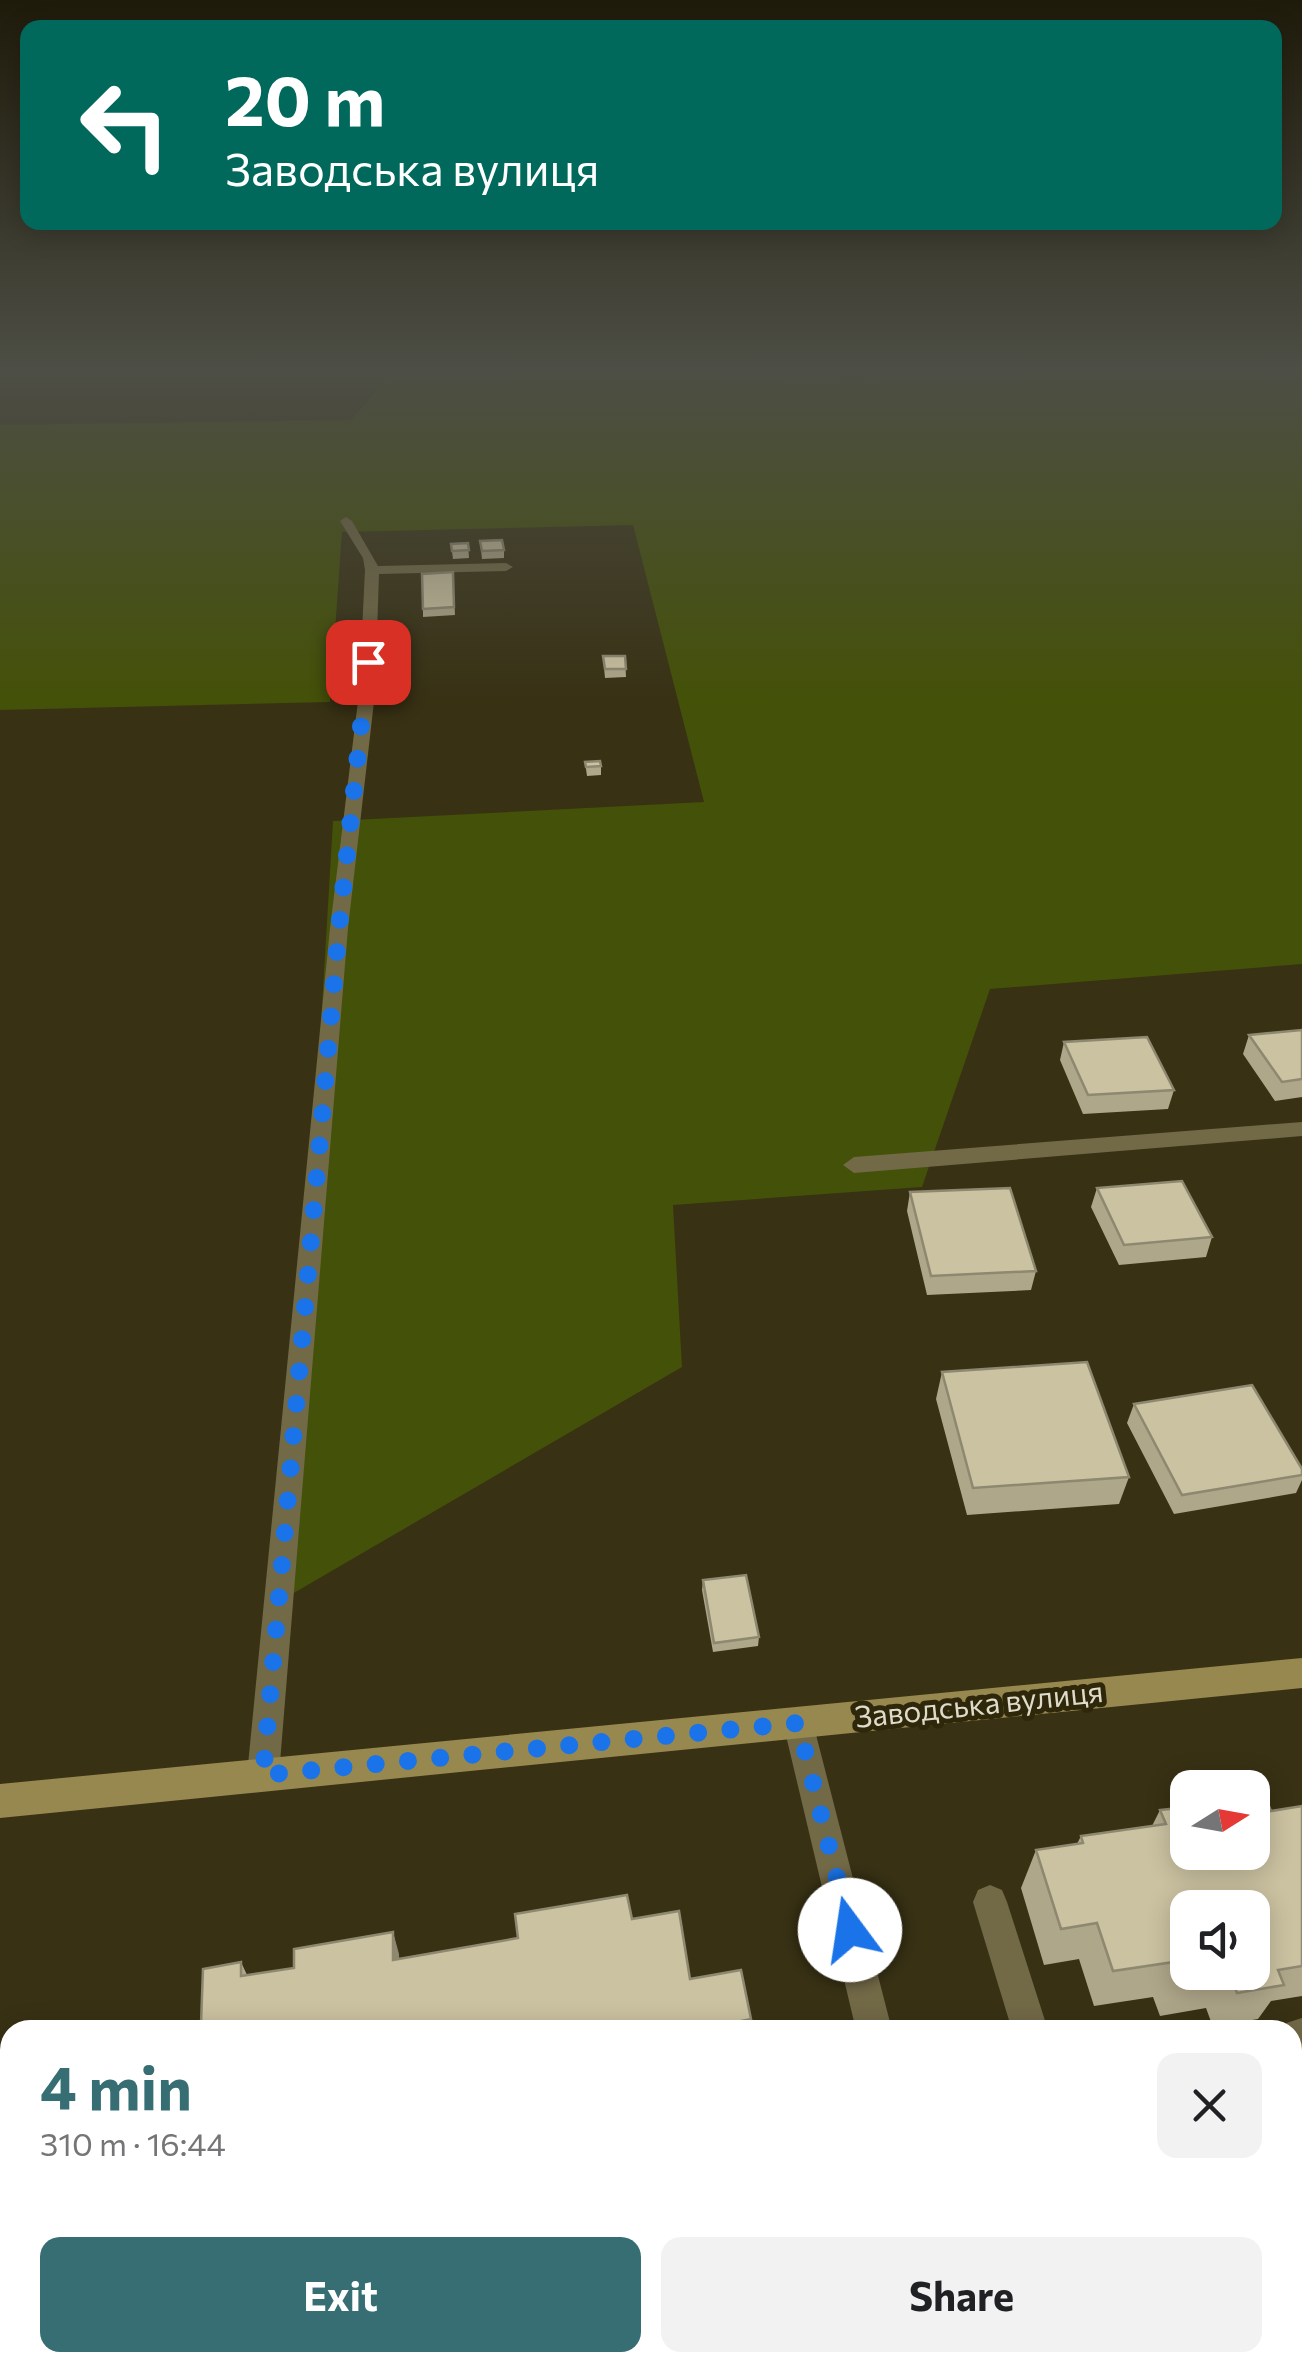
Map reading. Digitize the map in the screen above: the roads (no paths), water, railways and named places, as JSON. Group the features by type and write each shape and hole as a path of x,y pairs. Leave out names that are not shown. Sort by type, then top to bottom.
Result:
{"main road":[{"name":"Заводська вулиця","path":"0,1801 1302,1674"}],"lane":[{"path":"263,1775 339,928 367,693 372,570 370,558 346,521"},
{"path":"372,570 506,567"},
{"path":"854,1165 1302,1129"},
{"path":"798,1723 872,2020"},
{"path":"990,1902 1027,2020"}]}
